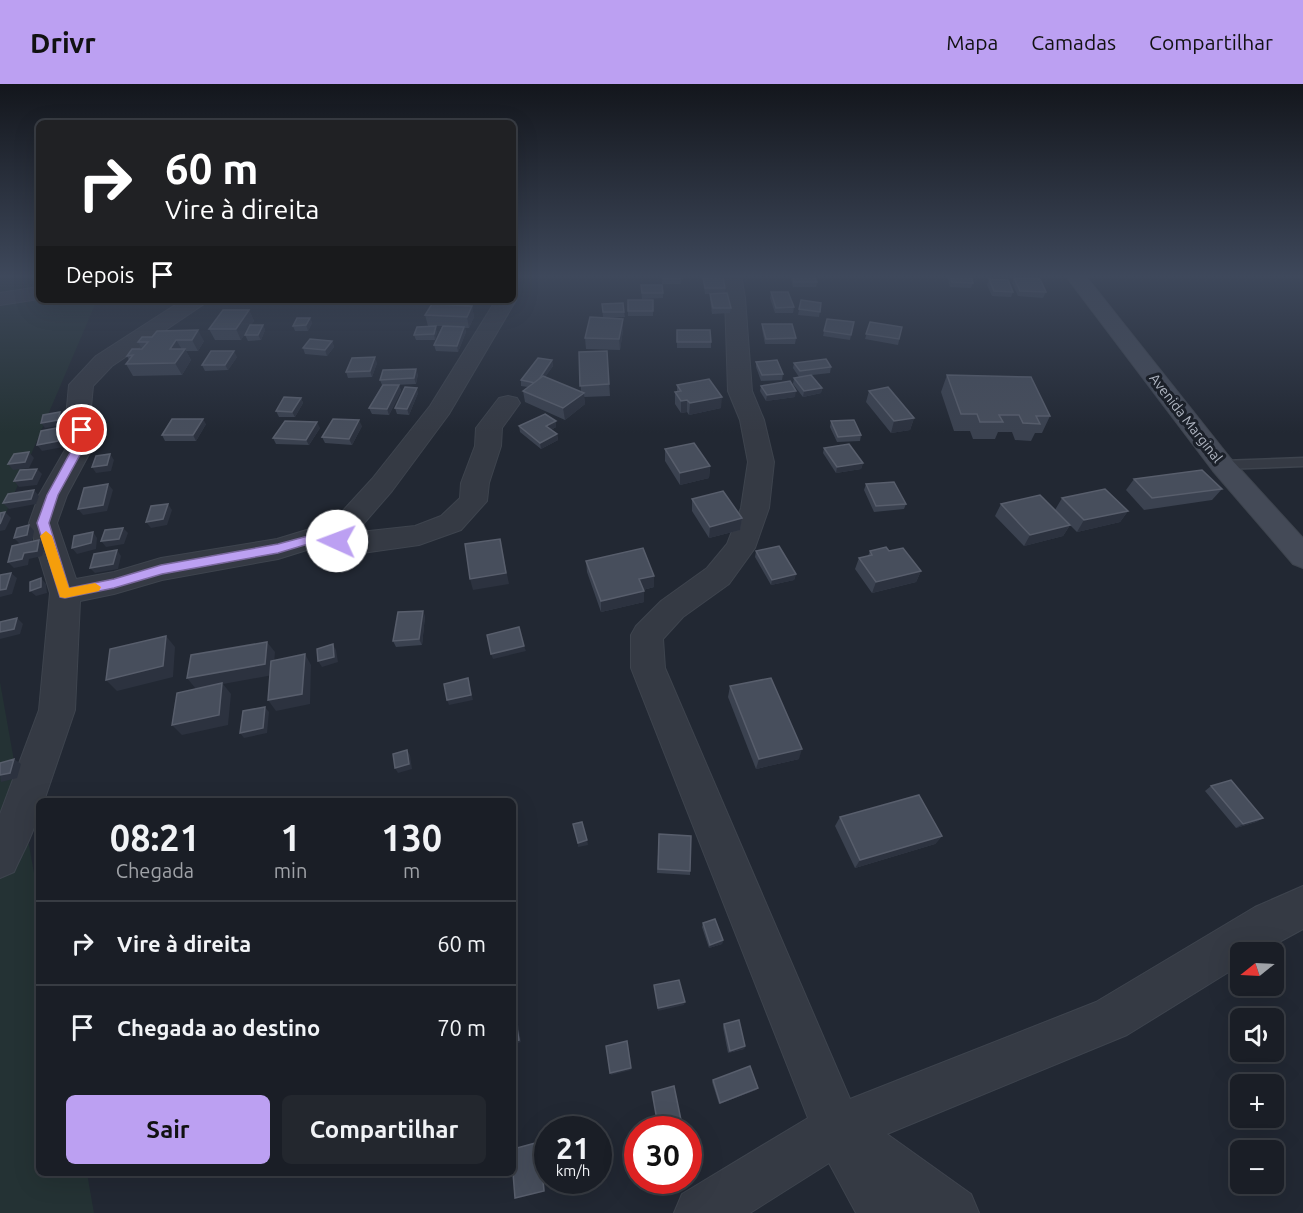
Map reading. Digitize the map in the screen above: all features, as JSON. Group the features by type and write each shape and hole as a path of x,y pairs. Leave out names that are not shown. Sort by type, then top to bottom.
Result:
{"street":[{"path":"0,858 16,824 57,710 65,593 43,523 53,495 82,442 79,407 81,386 104,361 155,328"},
{"path":"65,593 114,583 161,569 278,549 330,533 350,522 382,486 440,410 489,328"},
{"path":"737,328 740,391 752,420 761,462 755,508 740,548 718,576 672,609 647,635 648,668 837,1128 886,1213"},
{"name":"Avenida Marginal","path":"1116,328 1222,465 1303,557"},
{"path":"308,540 355,544 419,535 451,524 473,501 475,483 488,446 489,428 508,403"},
{"path":"701,1213 837,1128 1111,1019 1270,922 1303,907"},
{"path":"837,1128 952,1213"}],"lane":[{"path":"1222,465 1303,462"}],"shaded area":[{"path":"0,328 85,328 0,527"},
{"path":"0,682 36,884 36,1176 88,1176 94,1213 0,1213"}],"building":[{"path":"210,328 237,328 236,329"},
{"path":"249,328 262,328 258,335 245,335"},
{"path":"417,328 436,328 434,334 414,335"},
{"path":"442,328 464,328 457,346 434,345"},
{"path":"587,328 621,328 619,339 585,338"},
{"path":"763,328 793,328 796,338 766,339"},
{"path":"825,328 853,328 851,335 824,331"},
{"path":"868,328 902,328 899,339 866,334"},
{"path":"198,330 192,340 176,340 170,349 185,349 175,363 126,364 133,355 127,356 132,349 142,349 148,342 138,342 142,337 152,337 157,331"},
{"path":"677,330 710,330 711,342 677,342"},
{"path":"310,339 332,341 325,350 303,348"},
{"path":"211,351 234,351 225,365 202,365"},
{"path":"607,351 609,384 580,386 579,352"},
{"path":"375,357 370,371 346,372 352,358"},
{"path":"538,358 552,360 535,383 521,380"},
{"path":"826,359 831,367 800,371 794,363"},
{"path":"777,360 783,374 762,375 756,362"},
{"path":"416,369 414,378 380,380 383,370"},
{"path":"811,375 822,388 804,391 794,378"},
{"path":"947,375 1031,377 1050,416 1036,416 1040,424 1023,423 1019,415 999,415 1003,422 980,422 977,414 961,414"},
{"path":"543,376 584,393 563,408 523,391"},
{"path":"709,379 722,397 690,403 687,400 681,401 675,392 681,391 677,385"},
{"path":"790,381 796,391 767,395 761,386"},
{"path":"383,385 399,385 387,409 369,408"},
{"path":"405,387 417,388 407,409 395,408"},
{"path":"888,387 914,418 894,421 869,391"},
{"path":"284,397 301,398 292,412 276,411"},
{"path":"60,412 58,420 41,423 43,415"},
{"path":"545,414 556,421 546,426 557,434 540,443 519,426"},
{"path":"172,419 203,419 193,435 162,435"},
{"path":"333,419 359,420 349,439 322,437"},
{"path":"854,420 861,435 838,437 831,421"},
{"path":"285,421 317,422 306,440 273,438"},
{"path":"62,427 58,441 37,445 41,431"},
{"path":"694,443 710,466 680,473 665,449"},
{"path":"849,444 863,463 837,467 824,448"},
{"path":"29,452 25,462 8,464 14,454"},
{"path":"110,454 107,465 92,467 96,456"},
{"path":"37,469 32,479 14,481 20,470"},
{"path":"1202,470 1222,489 1152,498 1134,479"},
{"path":"894,482 906,504 876,506 866,484"},
{"path":"108,484 103,505 78,509 84,488"},
{"path":"1105,489 1128,511 1084,520 1062,498"},
{"path":"34,490 31,499 3,503 8,494"},
{"path":"723,491 742,518 710,527 692,499"},
{"path":"1040,495 1070,525 1030,535 1001,504"},
{"path":"168,504 163,519 146,522 151,506"},
{"path":"5,512 0,524 0,513"},
{"path":"29,525 27,535 14,538 17,528"},
{"path":"123,528 119,539 101,541 105,530"},
{"path":"93,532 91,543 72,548 74,536"},
{"path":"500,539 506,573 470,579 465,544"},
{"path":"39,540 37,551 24,553 22,559 8,562 12,546"},
{"path":"779,546 796,574 772,580 756,551"},
{"path":"886,547 889,551 903,548 921,571 876,582 859,558 872,555 870,551"},
{"path":"643,548 654,576 639,579 644,591 601,601 586,561"},
{"path":"117,550 113,564 90,568 94,554"},
{"path":"11,573 6,589 0,590 0,575"},
{"path":"41,578 41,587 30,591 30,582"},
{"path":"423,611 419,639 393,641 398,612"},
{"path":"17,618 14,629 0,632 0,622"},
{"path":"519,627 524,646 491,654 487,635"},
{"path":"166,636 163,666 106,680 110,649"},
{"path":"267,642 265,664 187,678 191,655"},
{"path":"333,644 334,657 318,661 317,649"},
{"path":"305,654 302,694 268,700 271,661"},
{"path":"468,678 471,695 447,700 444,684"},
{"path":"771,678 802,749 759,759 730,686"},
{"path":"222,683 219,715 172,725 177,693"},
{"path":"265,707 263,728 240,733 243,711"},
{"path":"407,750 409,764 395,768 393,754"},
{"path":"14,759 10,773 0,775 0,763"},
{"path":"1231,780 1263,818 1243,824 1211,786"},
{"path":"919,795 942,836 860,860 840,817"},
{"path":"582,822 587,840 578,843 573,824"},
{"path":"659,834 691,836 690,871 658,869"},
{"path":"715,919 723,940 710,945 703,923"},
{"path":"679,980 685,1002 658,1008 654,985"},
{"path":"739,1020 745,1046 730,1051 724,1024"},
{"path":"516,1022 519,1040 516,1041"},
{"path":"627,1041 631,1068 610,1073 606,1046"},
{"path":"750,1066 758,1088 720,1103 713,1080"},
{"path":"674,1086 680,1116 656,1116 652,1092"},
{"path":"534,1143 534,1193 515,1198 513,1176 516,1176 516,1148"}],"slow traffic":[{"path":"46,536 65,593 95,587"}],"route":[{"path":"82,430 82,442 53,495 43,523 65,593 114,583 161,569 278,549 308,540 337,541"}]}
